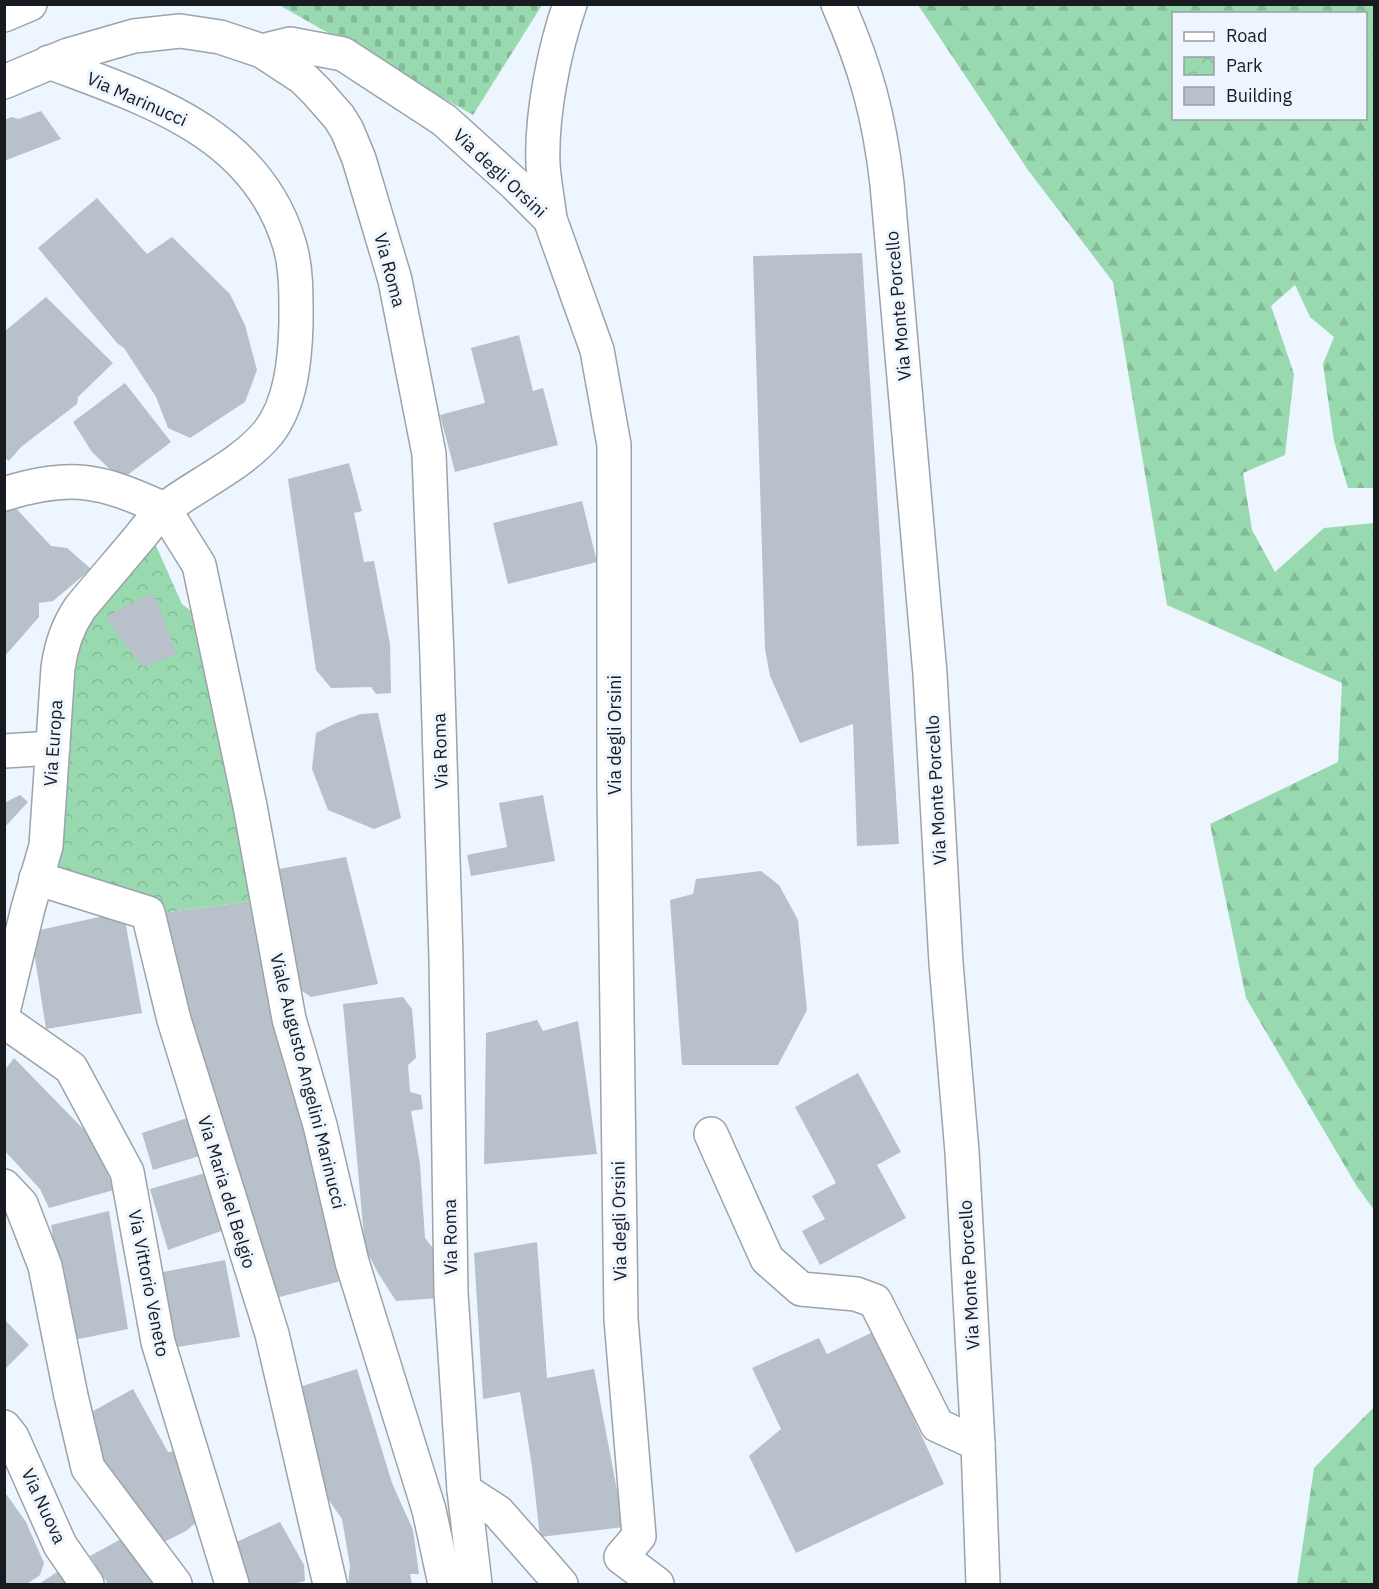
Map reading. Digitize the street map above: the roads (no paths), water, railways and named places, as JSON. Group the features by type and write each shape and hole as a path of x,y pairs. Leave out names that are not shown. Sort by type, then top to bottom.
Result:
{"street":[{"path":"4,15 30,4"},
{"path":"550,219 543,162 546,111 561,32 570,4"},
{"name":"Via Monte Porcello","path":"838,4 859,53 872,93 884,151 888,194 930,674 946,963 962,1152 978,1444 983,1584"},
{"name":"Via Roma","path":"4,82 49,62 116,40 155,33 176,18 220,37 262,51 290,69 317,92 339,117 352,141 395,280 429,454 446,958 451,1293 464,1490 475,1584"},
{"name":"Via degli Orsini","path":"262,51 290,44 343,54 444,120 550,219 597,350 614,445 614,788 621,1319 639,1536 621,1557 657,1584"},
{"name":"Via Marinucci","path":"49,62 150,101 206,132 259,184 278,215 290,245 294,281 295,337 290,381 282,409 268,432 248,451 164,509"},
{"path":"4,494 43,484 80,482 116,488 164,509"},
{"name":"Via Europa","path":"4,1008 46,846 60,652 70,623 80,608 164,509"},
{"name":"Viale Augusto Angelini Marinucci","path":"164,509 199,566 250,806 289,1019 320,1125 352,1262 429,1510 445,1584"},
{"path":"4,751 53,748"},
{"name":"Via Maria del Belgio","path":"36,878 147,913 174,1020 272,1334 330,1584"},
{"name":"Via Vittorio Veneto","path":"4,1022 71,1068 127,1172 158,1342 232,1584"},
{"path":"711,1134 767,1259 801,1289 856,1294 874,1301 937,1425 978,1444"},
{"path":"4,1186 21,1204 45,1266 88,1468 175,1584"},
{"name":"Via Nuova","path":"4,1427 12,1437 60,1545 87,1584"},
{"path":"464,1490 498,1512 561,1584"}]}
